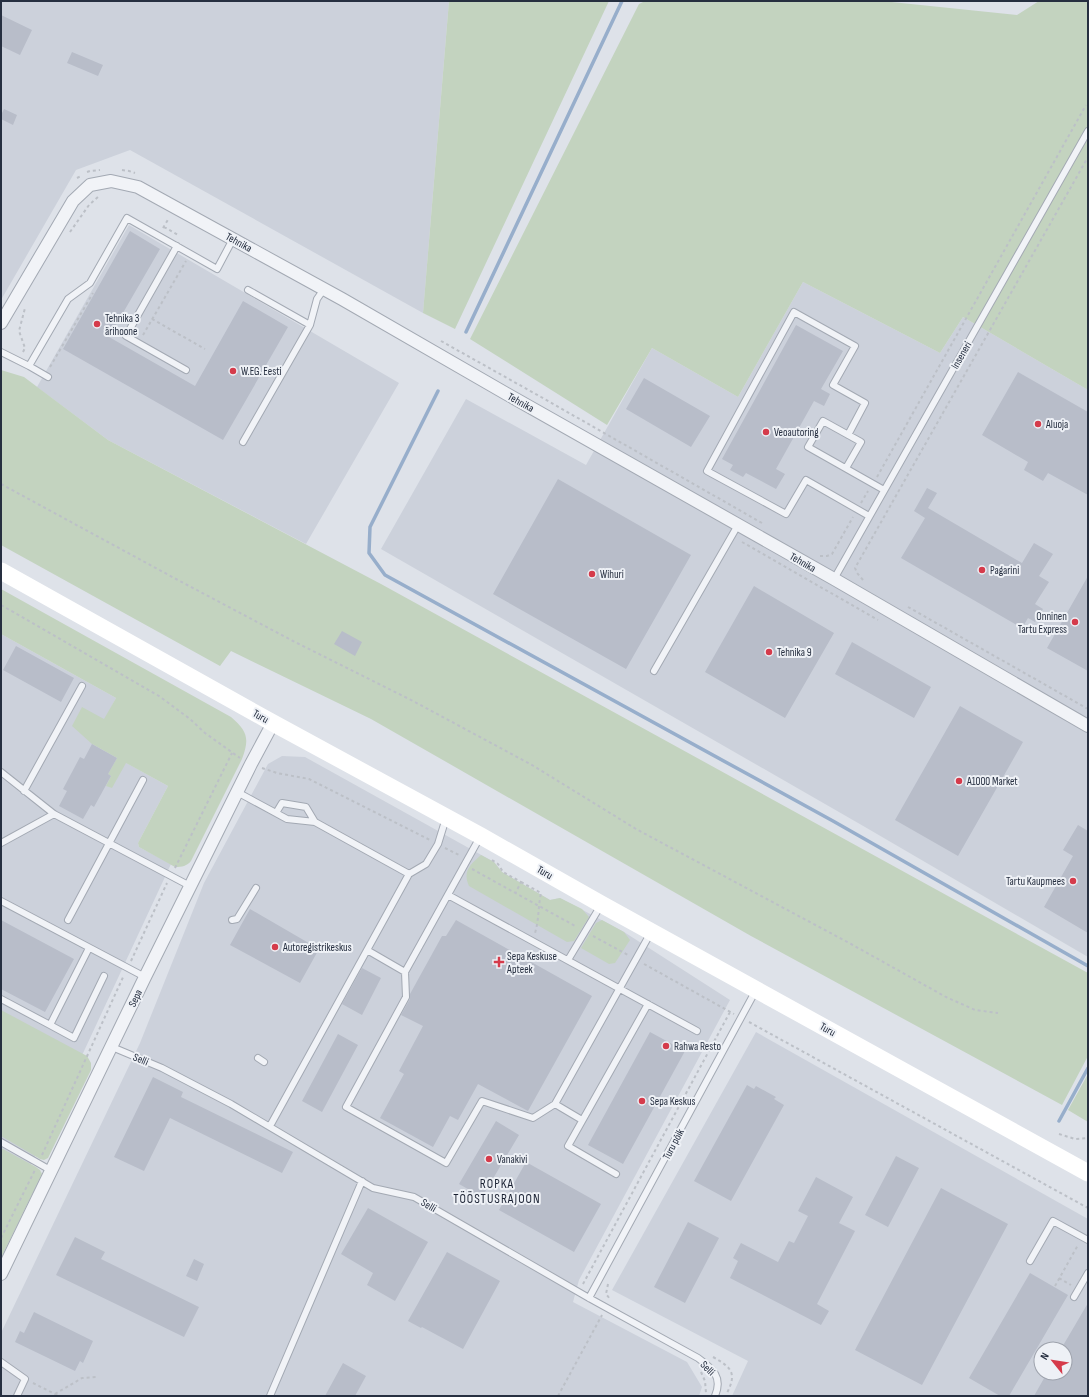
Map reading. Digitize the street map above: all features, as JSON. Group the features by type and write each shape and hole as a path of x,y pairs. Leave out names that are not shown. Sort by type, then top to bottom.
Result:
{"main road":[{"name":"Turu","path":"1,571 1088,1173"}],"street":[{"name":"Tehnika","path":"1,323 73,202 90,185 111,181 138,187 324,289 834,579 1088,726"},
{"name":"Sepa","path":"1,1274 250,764 273,723"}],"lane":[{"name":"Inseneri","path":"834,579 1088,131"},
{"path":"29,366 68,299 90,283 127,218 217,269 233,239"},
{"path":"177,246 126,336 186,370"},
{"path":"243,442 310,325 317,299 324,289"},
{"path":"248,290 310,325"},
{"path":"848,435 865,403 833,385 855,346 794,312 707,471 786,514 806,480 869,516"},
{"path":"1,352 47,376"},
{"path":"846,468 861,442 823,421 808,447 884,490"},
{"path":"654,671 738,525"},
{"path":"24,791 82,686"},
{"path":"1,772 54,814 190,886"},
{"path":"68,920 143,780"},
{"path":"237,792 287,819 315,822 409,874"},
{"path":"276,813 282,803 306,807 315,822"},
{"path":"1,843 54,814"},
{"path":"270,1126 409,874 426,864 438,844 446,817"},
{"path":"481,836 405,972 406,997 346,1107 446,1163 482,1100 533,1118 555,1104 652,932"},
{"path":"232,920 237,919 256,888"},
{"path":"448,896 697,1031"},
{"path":"1,902 145,977"},
{"path":"568,960 601,904"},
{"path":"50,1025 89,948"},
{"path":"367,950 405,972"},
{"path":"1,999 74,1038 104,976"},
{"name":"Turu põik","path":"589,1298 757,989"},
{"path":"616,1174 568,1146 648,1004"},
{"name":"Selli","path":"112,1047 162,1068 270,1126 373,1188 414,1197 589,1298 698,1358 710,1367 717,1377 718,1387 715,1396"},
{"path":"258,1058 264,1062"},
{"path":"555,1104 582,1120"},
{"path":"1,1142 52,1171"},
{"path":"270,1396 362,1181"},
{"path":"1030,1261 1053,1221 1085,1239"},
{"path":"1074,1297 1088,1273"},
{"path":"1,1362 25,1379 17,1396"}],"path":[{"path":"868,584 861,579 855,568 1088,158"},
{"path":"159,236 169,217"},
{"path":"164,227 178,235"},
{"path":"139,343 186,260"},
{"path":"47,376 95,289"},
{"path":"152,319 205,349"},
{"path":"1,484 238,612 413,701 525,762 636,829 851,944 946,997 975,1010 998,1013"},
{"path":"732,536 882,622"},
{"path":"902,603 1088,709"},
{"path":"1,605 159,696 232,753 250,764 277,773 309,779 461,856 465,865 1088,1208"},
{"path":"1,1238 38,1163 171,876 232,753"},
{"path":"492,860 498,864 503,872 541,893 538,905 538,923 526,959"},
{"path":"516,893 521,882"},
{"path":"579,1292 730,1012"},
{"path":"1059,1134 1075,1139 1088,1138"},
{"path":"1055,1286 1085,1239"},
{"path":"1059,1278 1079,1289"},
{"path":"610,1300 606,1294 607,1286 611,1279"},
{"path":"558,1396 602,1315"},
{"path":"711,1356 724,1363 732,1375 732,1384 725,1396"},
{"path":"701,1371 704,1381 705,1396"},
{"path":"56,1394 82,1378 97,1377"},
{"path":"25,1379 59,1396"}],"shaded area":[{"path":"1,1 449,1 423,313 130,150 76,170 1,300"},
{"path":"129,225 399,383 306,544 108,440 37,387"},
{"path":"803,282 940,353 963,317 1088,390 1088,957 381,549 466,399 586,465 652,348 738,397"},
{"path":"1,634 116,698 92,744 168,786 138,843 139,847 171,864 31,1165 1,1225"},
{"path":"282,756 305,757 494,862 502,872 550,900 560,898 624,932 730,1000 579,1280 573,1302 687,1362 702,1387 699,1396 1,1396 1,1333 140,1043 204,883 268,764"},
{"path":"756,1032 1088,1219 1088,1396 732,1396 748,1361 612,1290"}],"green space":[{"path":"449,1 609,1 455,329 423,313"},
{"path":"645,1 882,1 1017,15 1039,1 1088,1 1088,390 963,317 940,353 803,282 738,397 652,348 607,425 470,339 639,4"},
{"path":"1,370 24,377 108,440 381,584 1088,973 1088,1056 1062,1105 751,936 371,719 231,651 220,666 1,545"},
{"path":"1,589 231,717 244,731 246,735 246,746 242,759 191,861 188,864 175,867 139,847 138,843 168,786 126,763 112,788 106,786 111,776 108,774 117,758 92,744 72,726 82,707 104,719 116,698 1,634"},
{"path":"481,855 494,862 502,872 550,900 560,898 582,909 589,917 574,941 567,942 469,886 467,881 467,872 471,865"},
{"path":"602,920 624,932 630,940 615,963 609,964 581,948 596,923"},
{"path":"1,1010 87,1056 91,1063 91,1070 48,1158 44,1160 1,1136"},
{"path":"1088,1074 1088,1122 1068,1110"},
{"path":"1,1148 36,1167 42,1174 1,1258"}],"building":[{"path":"1,15 32,30 20,55 1,46"},
{"path":"72,52 103,65 98,76 67,63"},
{"path":"4,109 17,115 13,125 1,119"},
{"path":"130,231 160,249 109,337 195,386 243,301 288,327 223,440 63,349"},
{"name":"Veoautoring","path":"796,325 843,351 821,389 830,394 824,406 814,401 776,469 785,474 776,489 746,473 743,477 730,470 733,465 722,459"},
{"name":"Aluoja","path":"1018,372 1088,412 1088,495 1048,473 1043,481 1024,470 1028,462 982,435"},
{"path":"644,378 710,416 691,447 626,409"},
{"name":"Wihuri","path":"558,479 691,555 626,669 493,594"},
{"name":"Pagarini","path":"927,488 937,493 928,508 1022,563 1034,543 1053,554 1039,576 1049,582 1035,604 1043,609 1035,622 1028,618 1022,628 901,558 925,518 914,511"},
{"name":"Onninen Tartu Express","path":"1088,576 1088,671 1047,648"},
{"name":"Tehnika 9","path":"754,586 834,633 785,718 705,672"},
{"path":"342,631 362,642 355,656 334,644"},
{"path":"852,642 931,687 914,718 835,674"},
{"path":"16,646 74,678 61,702 3,670"},
{"name":"A1000 Market","path":"960,706 1023,742 958,856 895,820"},
{"path":"92,744 117,758 108,774 111,776 94,807 91,805 83,819 59,806 67,791 63,789 80,757 84,759"},
{"name":"Tartu Kaupmees","path":"1078,825 1088,831 1088,933 1044,907 1073,856 1063,850"},
{"name":"Autoregistrikeskus","path":"250,909 319,949 300,983 230,945"},
{"path":"1,920 74,959 45,1012 1,989"},
{"path":"456,920 592,996 528,1111 478,1084 458,1120 450,1116 433,1147 380,1118 404,1074 399,1071 423,1026 401,1015 410,999 410,994 442,936 446,936"},
{"path":"362,968 381,978 362,1015 342,1004"},
{"path":"650,1032 685,1051 623,1164 588,1145"},
{"path":"338,1034 358,1045 322,1112 302,1101"},
{"path":"153,1077 183,1092 181,1097 293,1152 282,1173 170,1118 144,1171 114,1157"},
{"path":"747,1085 754,1089 756,1086 776,1097 774,1099 784,1105 731,1201 694,1181"},
{"name":"Vanakivi","path":"496,1121 519,1135 482,1197 459,1184"},
{"path":"896,1156 919,1168 888,1227 865,1215"},
{"path":"526,1162 601,1204 574,1252 499,1210"},
{"path":"816,1177 853,1197 839,1223 855,1231 817,1304 829,1311 821,1325 730,1278 738,1261 733,1258 741,1243 778,1262 789,1241 794,1243 808,1216 798,1211"},
{"path":"941,1188 1008,1224 922,1385 855,1350"},
{"path":"368,1208 428,1242 395,1301 367,1285 373,1273 341,1254"},
{"path":"688,1222 719,1238 685,1303 654,1287"},
{"path":"75,1237 105,1252 101,1259 199,1307 184,1337 56,1275"},
{"path":"447,1252 500,1281 463,1349 408,1321"},
{"path":"194,1259 204,1264 197,1281 186,1276"},
{"path":"1030,1273 1068,1295 1041,1341 1033,1341 1033,1355 1009,1396 1000,1396 969,1378"},
{"path":"1088,1303 1088,1396 1034,1396 1042,1381 1073,1381 1073,1341 1066,1341"},
{"path":"34,1312 93,1341 83,1363 80,1361 75,1371 15,1342 20,1331 24,1333"},
{"path":"343,1363 366,1376 355,1396 325,1396"}],"waterway":[{"path":"466,332 622,1"},
{"path":"438,391 370,527 369,553 385,575 833,821 1088,966"},
{"path":"1059,1121 1088,1068"}],"place":[{"name":"Tehnika 3 ärihoone","path":"97,324"},
{"name":"W.EG. Eesti","path":"233,371"},
{"name":"Aluoja","path":"1038,424"},
{"name":"Veoautoring","path":"766,432"},
{"name":"Pagarini","path":"982,570"},
{"name":"Wihuri","path":"592,574"},
{"name":"Onninen Tartu Express","path":"1075,622"},
{"name":"Tehnika 9","path":"769,652"},
{"name":"A1000 Market","path":"959,781"},
{"name":"Tartu Kaupmees","path":"1073,881"},
{"name":"Autoregistrikeskus","path":"275,947"},
{"name":"Sepa Keskuse Apteek","path":"499,962"},
{"name":"Rahwa Resto","path":"666,1046"},
{"name":"Sepa Keskus","path":"642,1101"},
{"name":"Vanakivi","path":"489,1159"}],"district":[{"name":"ROPKA TÖÖSTUSRAJOON","path":"497,1190"}]}
